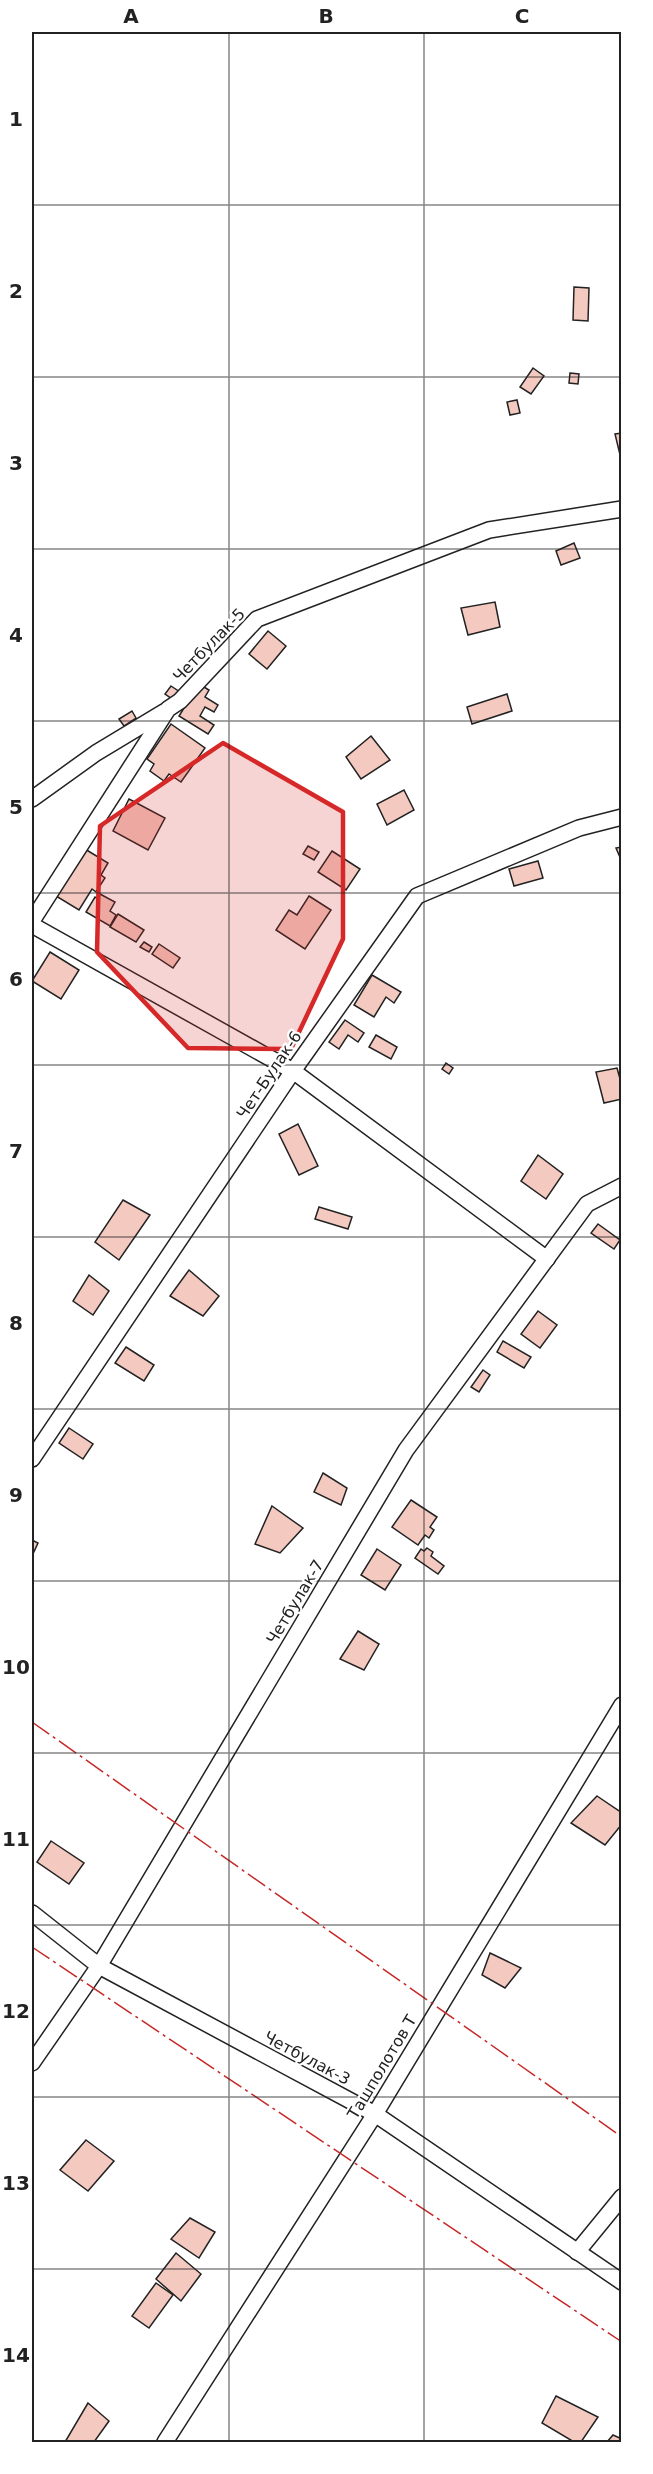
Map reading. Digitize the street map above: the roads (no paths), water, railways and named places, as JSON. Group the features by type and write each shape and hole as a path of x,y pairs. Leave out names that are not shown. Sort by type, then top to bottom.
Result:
{"street":[{"name":"Четбулак-5","path":"32,923 168,709 180,701 257,619 489,530 621,508"},
{"path":"32,799 96,753 168,709"},
{"name":"Чет-Булак-6","path":"32,1460 294,1071 417,896 579,828 621,817"},
{"path":"32,923 294,1071 547,1259"},
{"name":"Четбулак-7","path":"32,2063 99,1966 406,1450 587,1204 621,1186"},
{"name":"Ташполотов Т","path":"165,2442 375,2114 621,1705"},
{"name":"Четбулак-3","path":"32,1913 99,1966 375,2114 621,2282"},
{"path":"577,2252 621,2197"}]}
